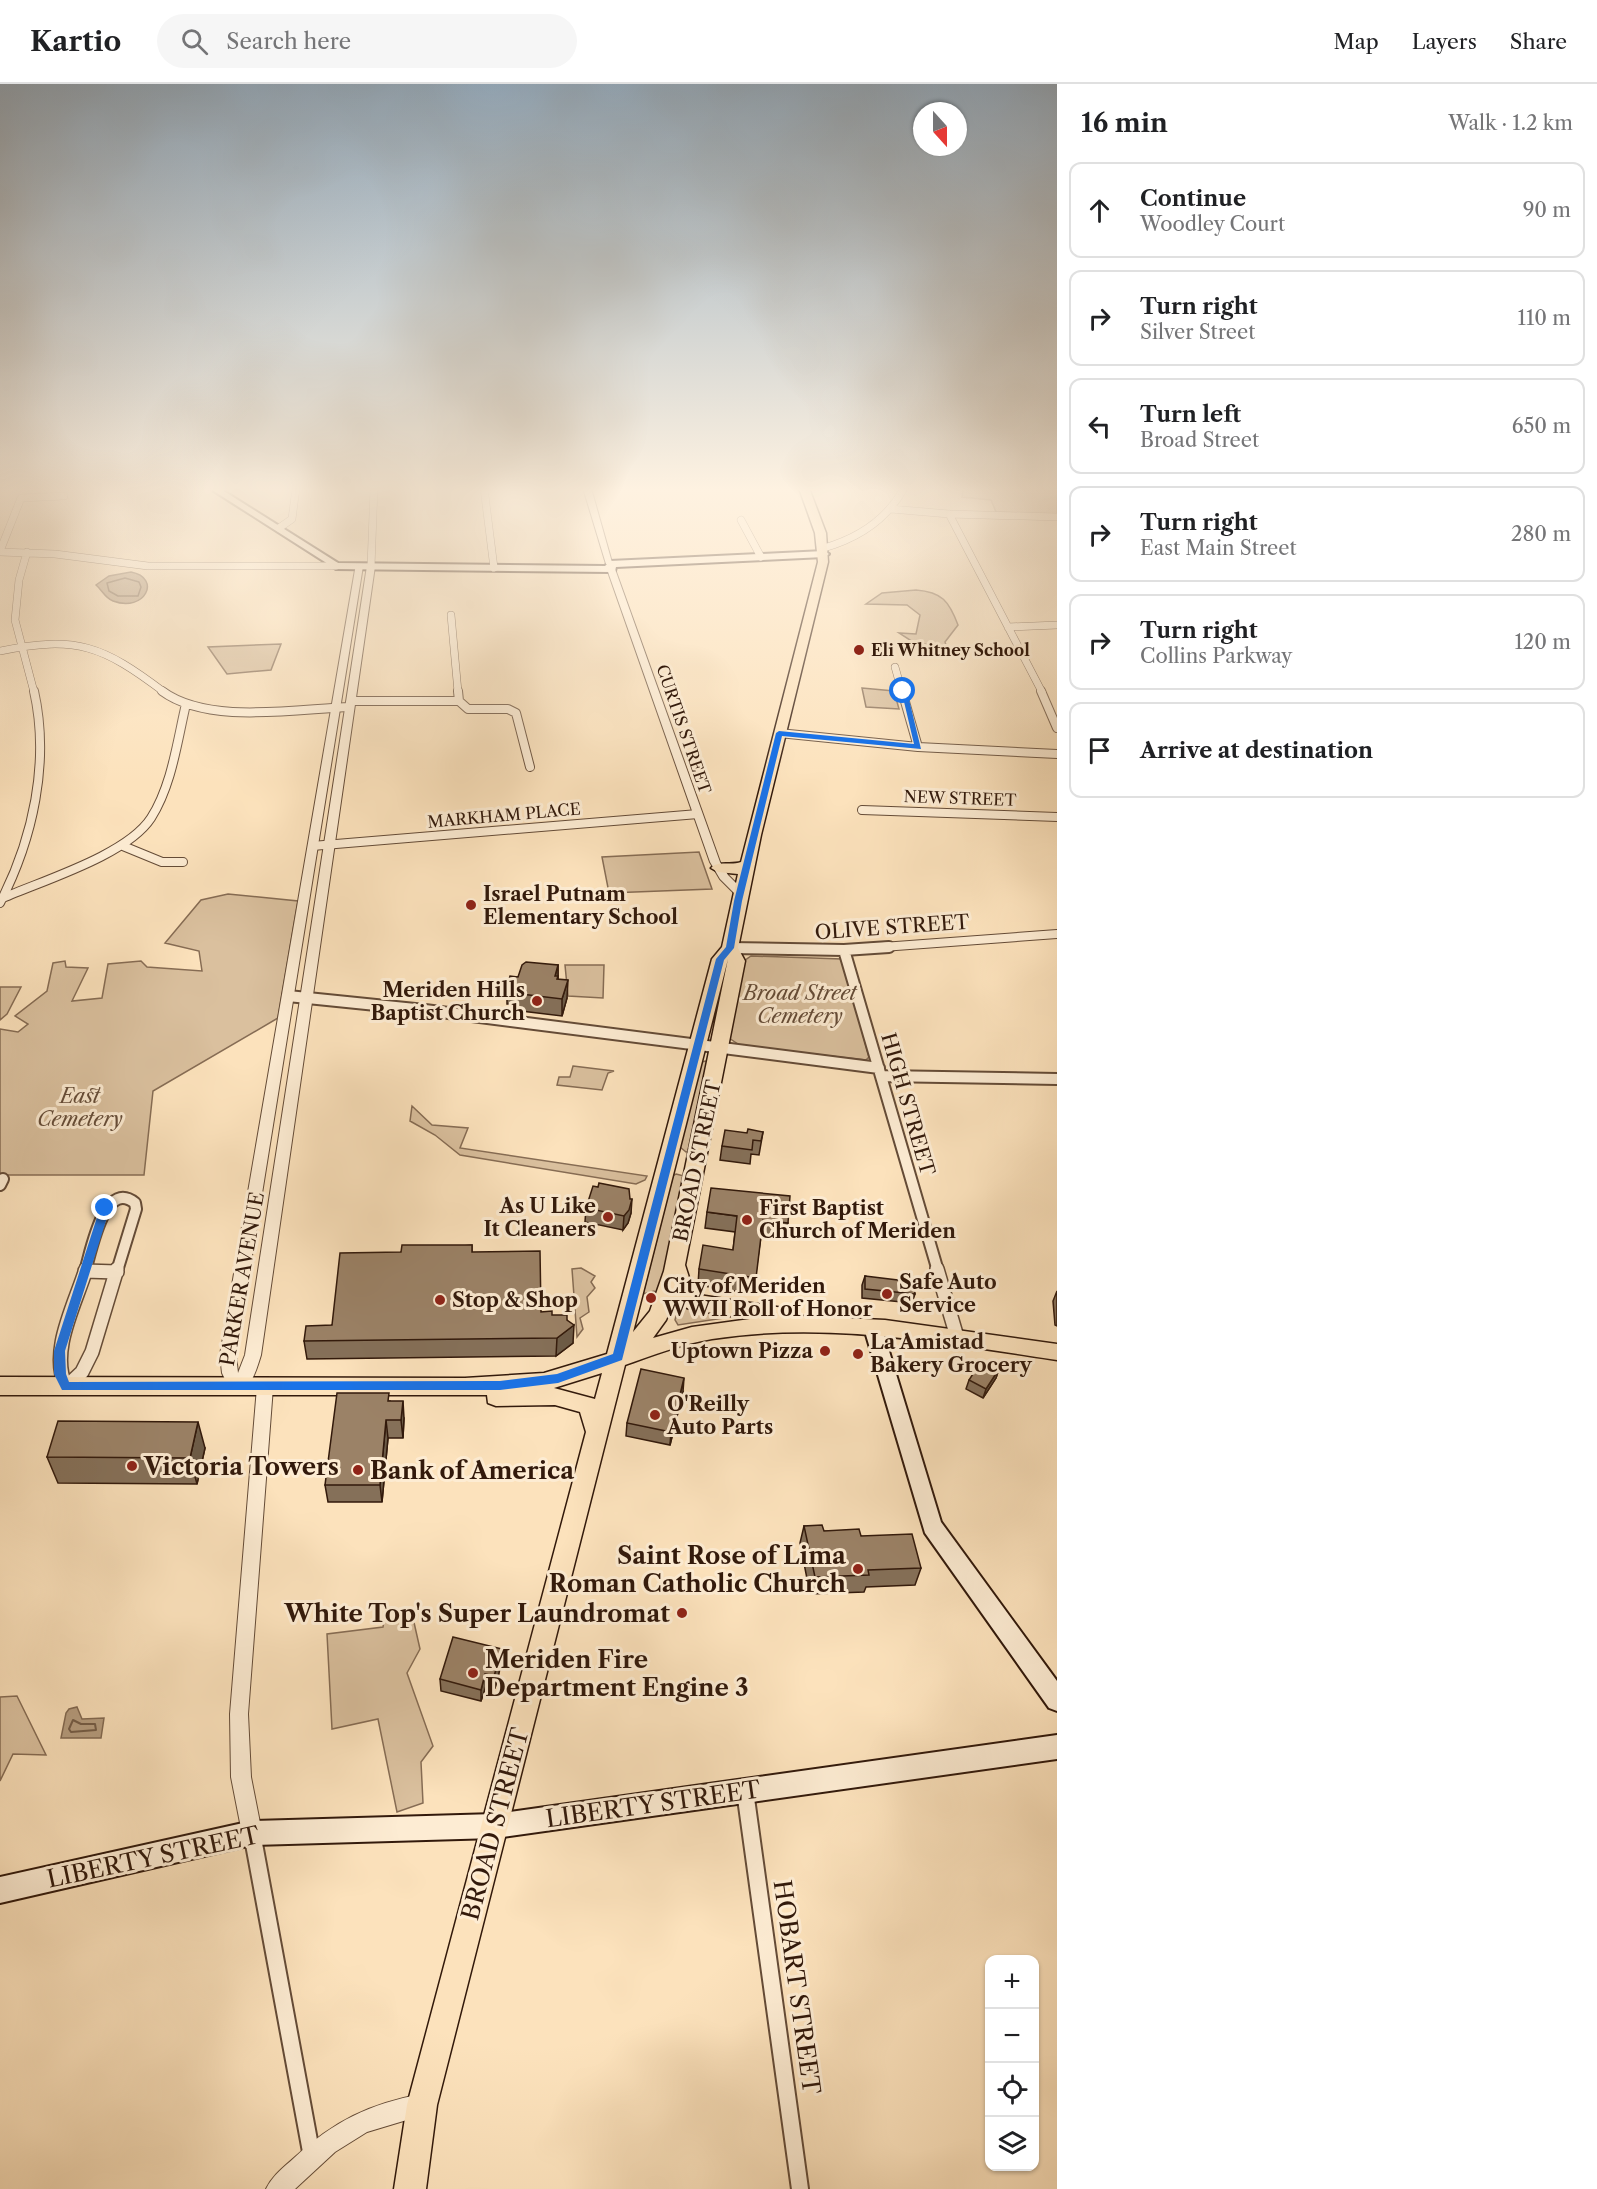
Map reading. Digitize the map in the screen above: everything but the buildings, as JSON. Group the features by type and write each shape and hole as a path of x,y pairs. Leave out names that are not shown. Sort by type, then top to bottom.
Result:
{"main road":[{"name":"BROAD STREET","path":"410,2189 422,2105 720,959 730,948 740,892 815,586"},
{"path":"718,868 735,870 747,866"},
{"name":"BROAD STREET","path":"618,1357 644,1336 661,1314 675,1264 737,961 730,948"},
{"path":"667,1161 696,1166"},
{"path":"675,1264 684,1294 694,1302 838,1326"},
{"path":"0,1386 465,1387 543,1382 580,1372 678,1337 778,1325 873,1328 957,1336 1057,1352"},
{"path":"873,1328 932,1526 1057,1700"},
{"path":"465,1387 478,1396 578,1400 589,1406 597,1433"},
{"name":"LIBERTY STREET","path":"0,1890 252,1833 495,1826 1057,1747"}],"street":[{"name":"PARKER AVENUE","path":"237,1388 248,1372 253,1355 357,656 358,611 362,586"},
{"name":"CURTIS STREET","path":"618,586 718,868 740,892"},
{"path":"987,586 1038,683 1057,728"},
{"name":"PARKER AVENUE","path":"237,1388 230,1373 228,1355 335,707 344,656 358,611"},
{"path":"451,615 459,701 468,709 508,709 516,713 530,767"},
{"path":"1008,627 1057,624"},
{"path":"0,651 11,644 59,643 102,650 119,658 170,697 186,704 226,709 459,701"},
{"path":"2,900 33,815 41,764 39,712 11,644"},
{"path":"344,656 357,656"},
{"path":"895,668 918,747"},
{"path":"2,900 123,846 152,817 160,802 186,704"},
{"path":"779,733 918,747 1057,754"},
{"path":"324,772 340,772"},
{"name":"NEW STREET","path":"862,810 1057,817"},
{"name":"MARKHAM PLACE","path":"312,846 698,814"},
{"path":"123,846 162,862 183,862"},
{"path":"300,923 317,923"},
{"name":"OLIVE STREET","path":"730,948 844,950 1057,934"},
{"name":"HIGH STREET","path":"844,950 957,1336"},
{"path":"288,996 306,996 698,1045 881,1072 1057,1079"},
{"path":"268,1119 288,1118"},
{"path":"116,1199 130,1199 135,1203 136,1209 117,1272 88,1363 66,1386 60,1374 60,1351 105,1208 116,1199"},
{"path":"85,1271 117,1272"},
{"path":"265,1387 238,1714 241,1777 312,2157"},
{"name":"HOBART STREET","path":"745,1791 800,2189"},
{"path":"278,2189 312,2157 364,2120 387,2111 422,2105"}],"green space":[{"path":"916,590 932,593 948,604 958,625 945,642 946,645 916,644 899,633 916,634 920,615 907,605 866,604 882,593"},
{"path":"281,644 271,670 227,674 208,647"},
{"path":"862,688 894,691 899,709 866,707"},
{"path":"699,852 712,889 609,893 602,857"},
{"name":"East Cemetery","path":"228,894 298,901 278,1018 153,1091 144,1175 0,1175 0,1029 18,1032 28,1024 15,1016 47,991 53,963 65,961 66,967 88,968 72,1001 102,998 108,964 141,961 147,967 202,971 199,951 165,943 201,900"},
{"name":"Broad Street Cemetery","path":"751,956 842,959 869,1057 866,1060 741,1046 729,1038 744,961"},
{"path":"565,965 604,965 603,998 568,996"},
{"path":"0,987 21,987 7,1014 0,1020"},
{"path":"701,1062 709,1063 690,1151 686,1152 680,1147"},
{"path":"573,1066 614,1071 608,1073 602,1090 557,1085 559,1077 570,1077"},
{"path":"412,1106 432,1125 468,1128 460,1148 647,1176 645,1180 636,1184 460,1155 435,1135 410,1121"},
{"path":"676,1174 684,1176 660,1297 654,1291 643,1294 673,1176"},
{"path":"581,1268 595,1276 591,1282 595,1288 587,1297 589,1312 580,1318 583,1329 577,1337 572,1269"},
{"path":"680,1301 737,1316 678,1325 675,1320"},
{"path":"385,1615 413,1618 420,1649 407,1673 433,1746 421,1762 423,1803 397,1812 378,1719 332,1729 327,1634 383,1627"},
{"path":"17,1696 46,1755 13,1754 0,1781 0,1697"}],"water":[{"path":"97,586 147,586 146,593 134,602 113,601"},
{"path":"77,1707 82,1719 104,1718 101,1738 61,1738 66,1713 69,1709"}],"place":[{"name":"Eli Whitney School","path":"859,650"},
{"name":"Israel Putnam Elementary School","path":"471,905"},
{"name":"Meriden Hills Baptist Church","path":"537,1001"},
{"name":"As U Like It Cleaners","path":"608,1217"},
{"name":"First Baptist Church of Meriden","path":"747,1220"},
{"name":"Safe Auto Service","path":"887,1294"},
{"name":"City of Meriden WWII Roll of Honor","path":"651,1298"},
{"name":"Stop & Shop","path":"440,1300"},
{"name":"Uptown Pizza","path":"825,1351"},
{"name":"La Amistad Bakery Grocery","path":"858,1354"},
{"name":"O'Reilly Auto Parts","path":"655,1415"},
{"name":"Victoria Towers","path":"132,1466"},
{"name":"Bank of America","path":"358,1470"},
{"name":"Saint Rose of Lima Roman Catholic Church","path":"858,1569"},
{"name":"White Top's Super Laundromat","path":"682,1613"},
{"name":"Meriden Fire Department Engine 3","path":"473,1673"}],"route":[{"path":"105,1208 60,1351 60,1374 66,1386 210,1388 500,1386 543,1382 580,1372 618,1357 628,1308 720,959 722,954 730,948 738,901 779,733 918,747 903,691"}]}
